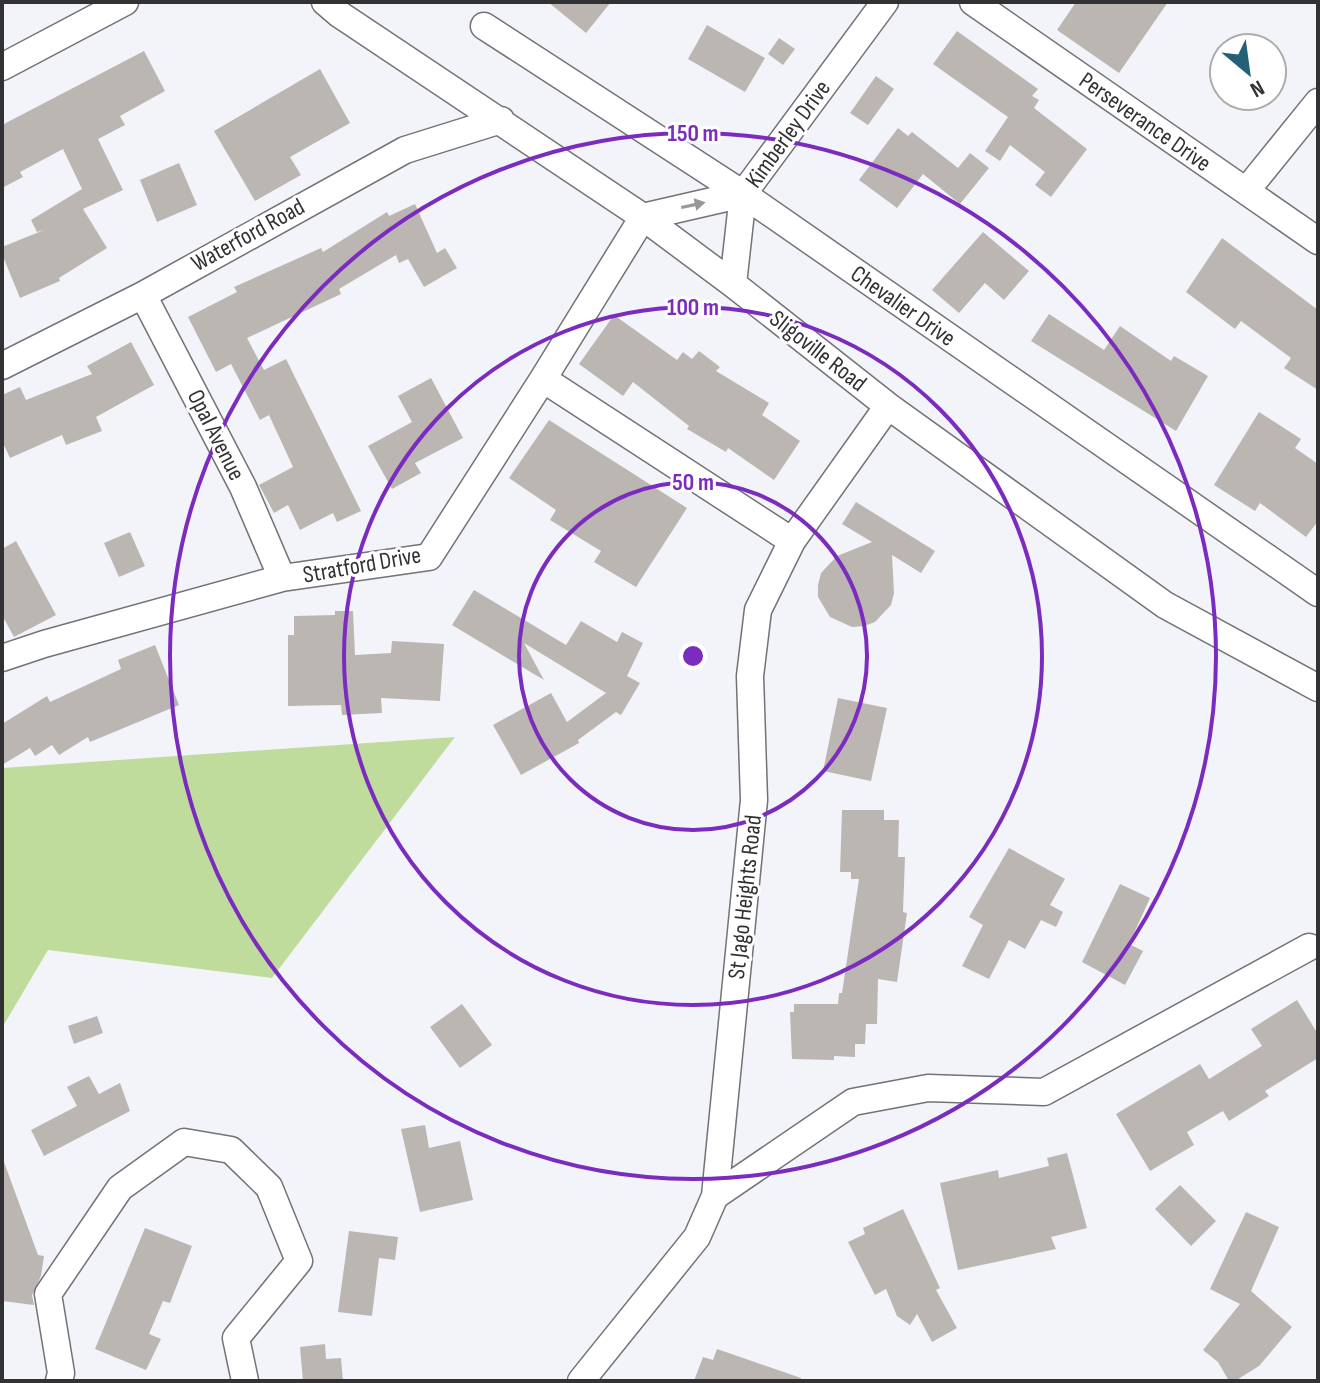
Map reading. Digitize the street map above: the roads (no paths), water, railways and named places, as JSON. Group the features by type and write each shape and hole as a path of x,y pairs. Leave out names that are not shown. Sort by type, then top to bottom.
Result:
{"street":[{"path":"2,67 125,2"},
{"name":"Sligoville Road","path":"325,2 643,217 888,406 1165,605 1318,688"},
{"name":"Kimberley Drive","path":"733,284 743,194 885,2"},
{"name":"Perseverance Drive","path":"973,2 1318,241"},
{"name":"Chevalier Drive","path":"484,26 743,194 1318,593"},
{"path":"1246,191 1318,102"},
{"name":"Waterford Road","path":"2,366 143,295 405,150 501,120"},
{"path":"643,217 743,194"},
{"name":"Stratford Drive","path":"2,658 282,578 429,557 643,217"},
{"name":"Opal Avenue","path":"143,295 243,487 282,578"},
{"path":"543,379 792,541"},
{"name":"St Jago Heights Road","path":"581,1381 697,1237 715,1196 754,800 750,676 758,610 792,541 888,406"},
{"path":"715,1196 853,1102 928,1088 1044,1092 1309,947"},
{"path":"59,1381 61,1373 48,1294 120,1188 184,1142 231,1150 269,1187 299,1261 236,1338 245,1381"}]}
